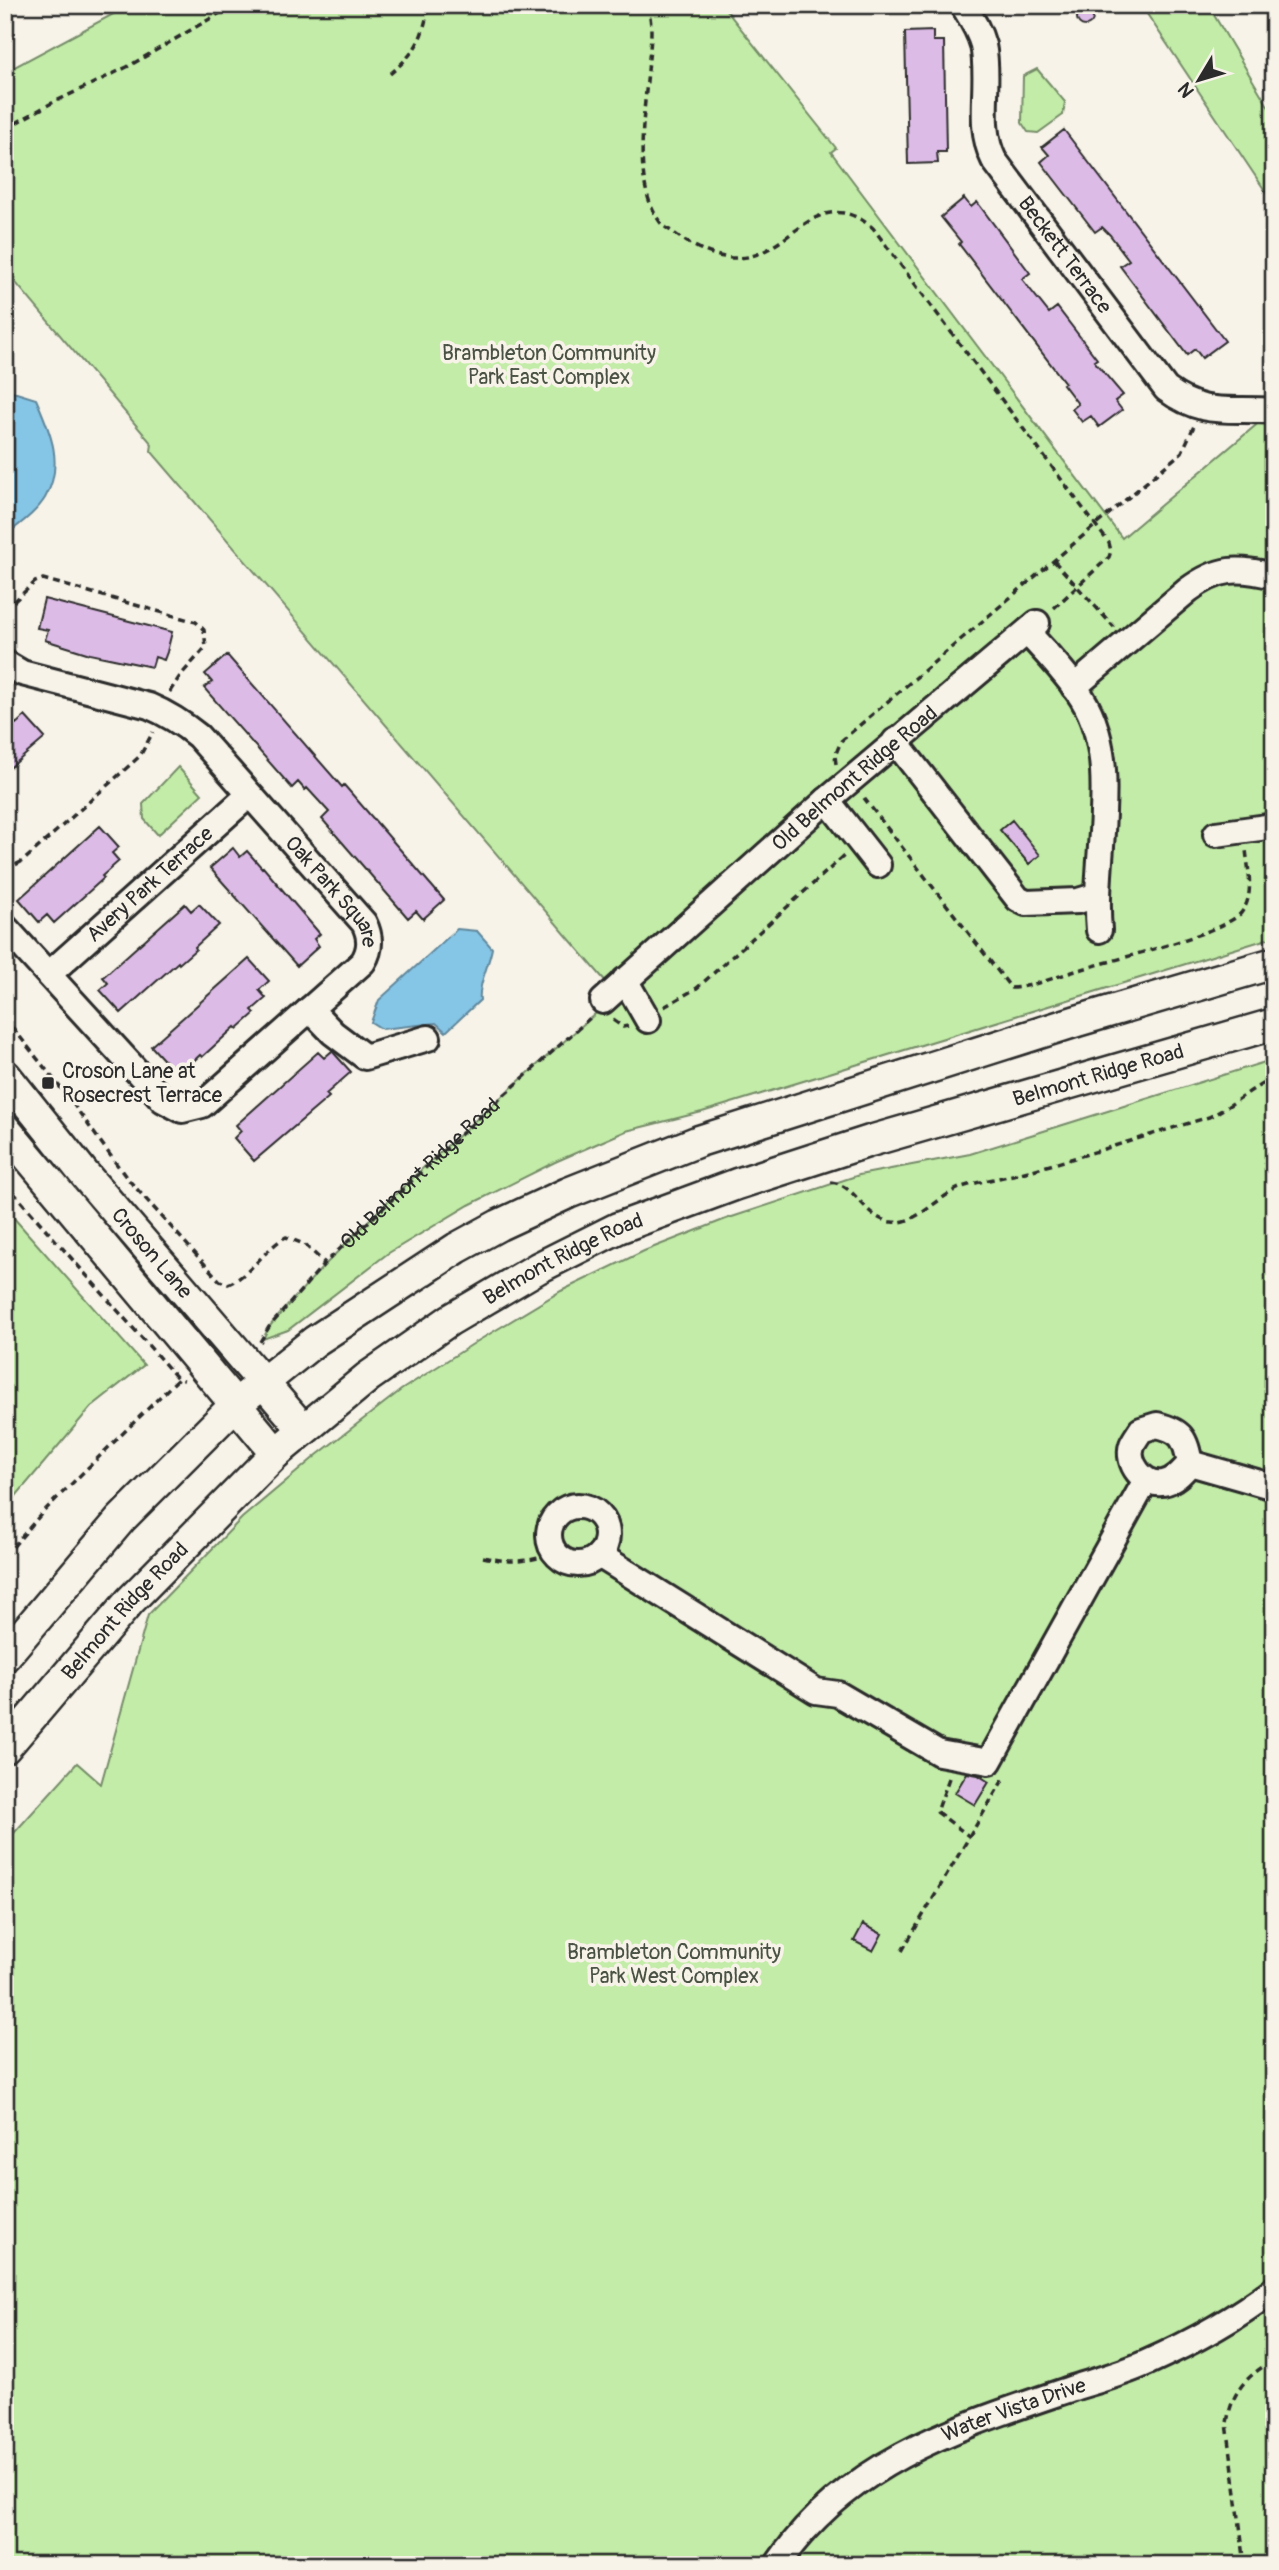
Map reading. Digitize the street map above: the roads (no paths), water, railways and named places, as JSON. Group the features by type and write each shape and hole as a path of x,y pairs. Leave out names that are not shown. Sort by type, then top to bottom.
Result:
{"main road":[{"path":"5,1656 121,1519 261,1382 315,1342 457,1248 499,1225 568,1193 699,1141 1077,1021 1274,963"},
{"name":"Belmont Ridge Road","path":"5,1748 130,1601 276,1453 368,1377 450,1320 538,1268 618,1228 737,1184 870,1141 1274,1024"},
{"name":"Croson Lane","path":"5,1075 85,1175 249,1351 261,1382 303,1429"},
{"name":"Croson Lane","path":"5,1129 276,1453"}],"street":[{"name":"Beckett Terrace","path":"963,5 978,30 983,46 985,136 994,160 1166,389 1181,400 1217,411 1274,411"},
{"path":"1099,930 1098,895 1103,807 1100,750 1088,708 1074,687 1207,577 1232,569 1274,576"},
{"name":"Old Belmont Ridge Road","path":"599,1007 625,980 827,800 1032,628 1074,687"},
{"name":"Oak Park Square","path":"5,927 163,1100 183,1110 202,1105 363,962 368,954 369,933 364,923 198,736 165,712 6,667"},
{"path":"895,741 1018,899 1026,903 1078,901 1098,895"},
{"name":"Avery Park Terrace","path":"50,974 249,795"},
{"path":"827,800 878,865"},
{"path":"1216,834 1274,826"},
{"path":"625,980 652,1016"},
{"path":"310,1009 371,1064 428,1038"},
{"path":"1157,1425 1174,1429 1186,1442 1190,1462 1179,1476 1162,1483 1146,1480 1133,1466 1131,1448 1141,1430 1157,1425"},
{"path":"1190,1462 1274,1487"},
{"path":"599,1556 816,1691 838,1694 939,1753 989,1762 1146,1480"},
{"path":"573,1506 583,1506 599,1514 607,1530 605,1548 599,1556 591,1562 571,1564 555,1552 549,1534 556,1516 573,1506"},
{"name":"Water Vista Drive","path":"777,2565 799,2533 830,2502 908,2451 958,2427 1144,2364 1237,2317 1274,2290"}],"water":[{"path":"10,391 36,399 50,435 55,460 51,485 45,498 32,514 5,536 5,394"},
{"path":"457,929 477,931 492,948 480,1000 446,1032 436,1023 382,1029 371,1022 379,1000"}],"place":[{"name":"Croson Lane at Rosecrest Terrace","path":"48,1083"}],"park label":[{"name":"Brambleton Community Park East Complex","path":"549,365"},
{"name":"Brambleton Community Park West Complex","path":"674,1964"}]}
